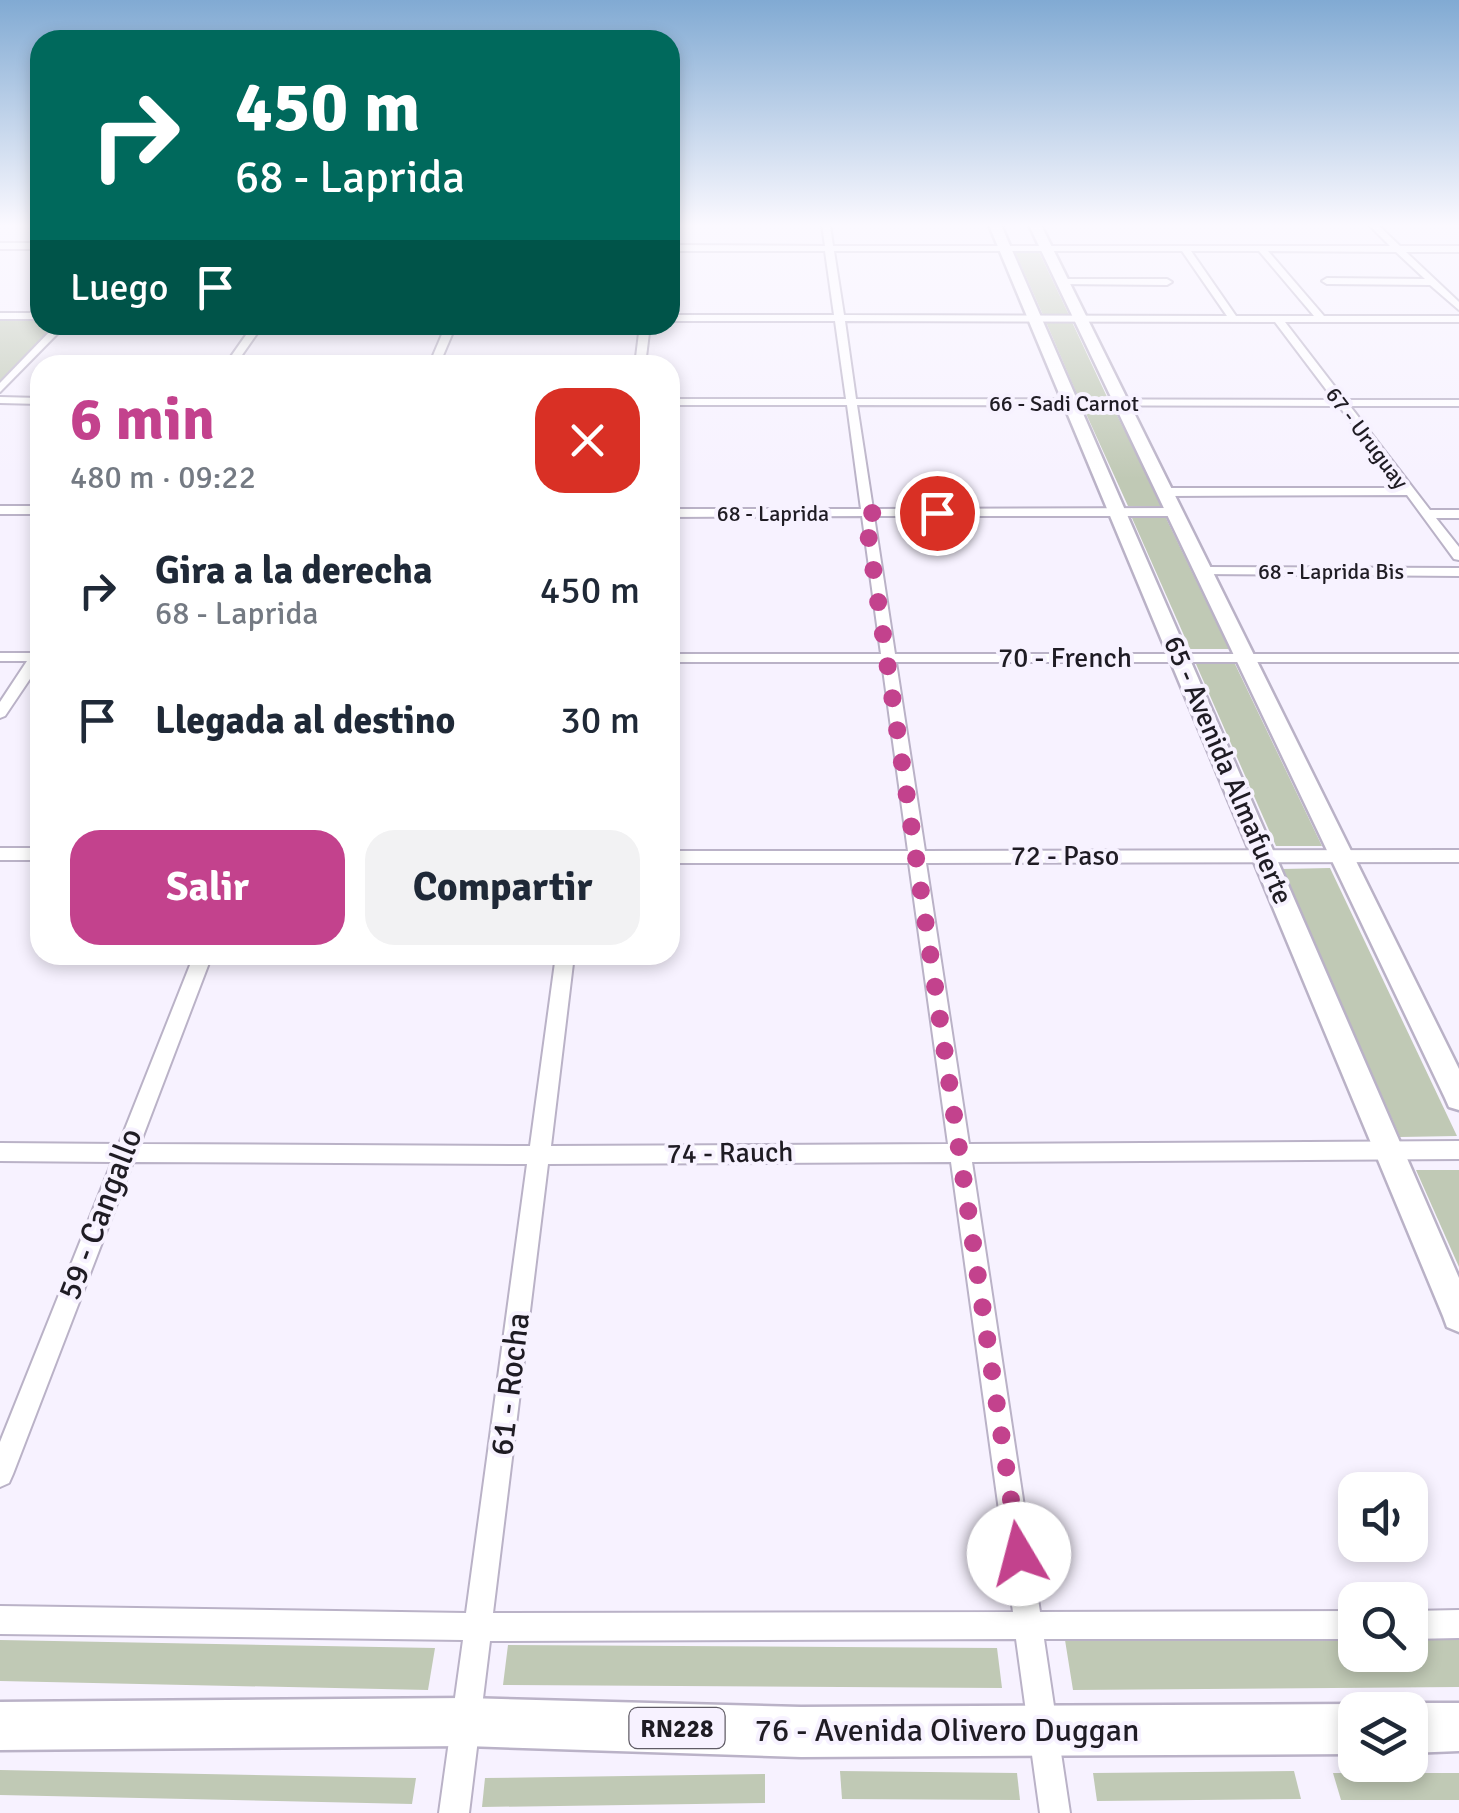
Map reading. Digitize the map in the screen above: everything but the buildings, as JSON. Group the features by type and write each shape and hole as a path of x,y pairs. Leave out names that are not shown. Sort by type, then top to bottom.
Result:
{"highway":[{"name":"76 - Avenida Olivero Duggan","path":"0,1726 466,1722 801,1732 1338,1729"},
{"path":"1428,1728 1459,1727"}],"main road":[{"name":"65 - Avenida Almafuerte","path":"1030,310 1459,1316"},
{"path":"1075,310 1459,1098"}],"street":[{"path":"838,310 1047,1731 1055,1813"},
{"path":"1227,310 1233,318"},
{"path":"1314,310 1320,317"},
{"path":"0,316 30,316"},
{"path":"680,318 1459,318"},
{"name":"67 - Uruguay","path":"1277,318 1406,492 1459,556"},
{"path":"32,355 51,335"},
{"path":"0,388 30,357"},
{"path":"0,400 30,401"},
{"name":"66 - Sadi Carnot","path":"680,402 1459,404"},
{"name":"68 - Laprida","path":"680,512 1117,513 1172,502 1406,492"},
{"path":"0,510 30,510"},
{"path":"1426,514 1459,514"},
{"name":"68 - Laprida Bis","path":"1204,570 1459,572"},
{"path":"0,656 30,656"},
{"name":"70 - French","path":"680,658 1459,658"},
{"path":"0,713 30,669"},
{"path":"0,854 30,854"},
{"name":"72 - Paso","path":"680,857 1459,856"},
{"name":"59 - Cangallo","path":"0,1474 122,1152 199,965"},
{"name":"61 - Rocha","path":"454,1813 564,965"},
{"name":"74 - Rauch","path":"0,1152 539,1155 1459,1150"},
{"path":"0,1620 478,1627 1338,1625"},
{"path":"1428,1624 1459,1624"}],"green space":[{"path":"1041,310 1066,310 1069,315 1043,315"},
{"path":"0,319 30,319 30,335 44,335 0,381"},
{"path":"1046,322 1072,322 1108,399 1079,399"},
{"path":"1083,407 1113,407 1162,506 1128,506"},
{"path":"1132,518 1166,518 1229,649 1190,649"},
{"path":"1196,664 1235,664 1322,846 1276,846"},
{"path":"1330,868 1457,1136 1400,1137 1282,869"},
{"path":"1416,1170 1459,1170 1459,1267"},
{"path":"1459,1637 1459,1687 1073,1690 1065,1640 1338,1638 1338,1672 1428,1672 1428,1638"},
{"path":"0,1640 435,1648 428,1690 0,1681"},
{"path":"508,1645 997,1648 1002,1688 503,1685"},
{"path":"0,1770 416,1778 412,1804 0,1795"},
{"path":"840,1771 1017,1773 1020,1800 842,1799"},
{"path":"1294,1771 1301,1799 1097,1801 1093,1773"},
{"path":"1333,1773 1338,1773 1338,1782 1428,1782 1428,1773 1459,1773 1459,1800 1341,1800"},
{"path":"765,1774 765,1803 482,1807 485,1778"}],"route":[{"path":"937,513 865,513 1019,1554"}]}
